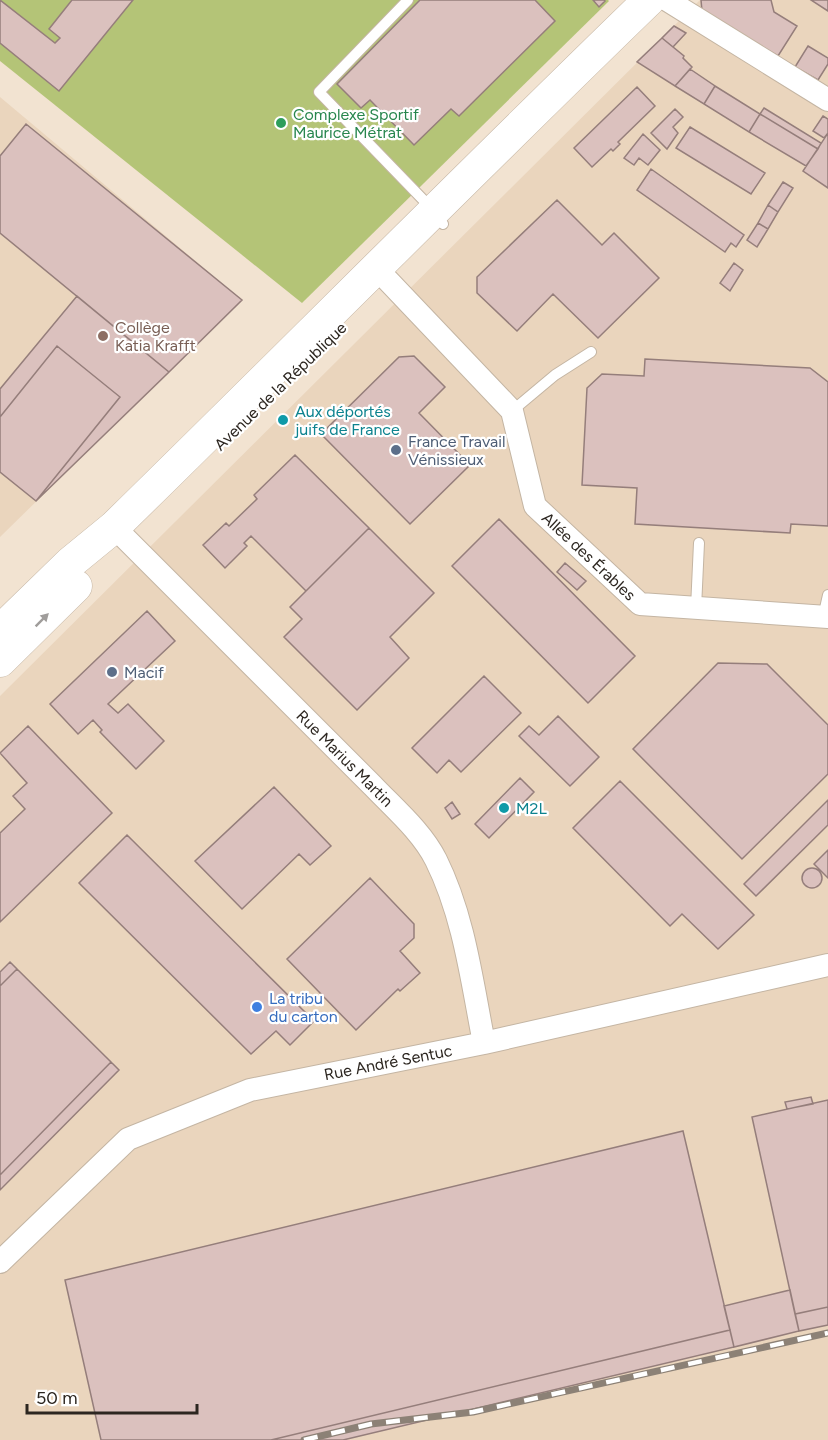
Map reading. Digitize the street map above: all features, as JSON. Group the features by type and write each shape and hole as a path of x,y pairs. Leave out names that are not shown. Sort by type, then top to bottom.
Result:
{"main road":[{"name":"Avenue de la République","path":"0,661 119,533 439,218 495,147 549,100 650,0"},
{"name":"Avenue de la République","path":"0,631 70,563 119,533"}],"street":[{"path":"667,0 828,100"},
{"path":"382,275 512,411"},
{"name":"Allée des Érables","path":"512,411 535,506 640,604 826,617"},
{"name":"Rue Marius Martin","path":"119,533 410,824 435,859 454,905 484,1043"},
{"name":"Rue André Sentuc","path":"0,1262 128,1139 250,1090 484,1043 828,966"}],"lane":[{"path":"408,0 320,92 439,218"},
{"path":"512,411 555,375 591,352"},
{"path":"696,608 699,543"},
{"path":"826,617 828,595"}],"shaded area":[{"path":"700,0 828,0 828,1440 0,1440 0,696"},
{"name":"Collège Katia Krafft","path":"0,97 242,300 0,537"}],"green space":[{"name":"Complexe Sportif Maurice Métrat","path":"0,0 609,1 302,303 0,61"}],"building":[{"path":"0,0 55,43 60,38 49,29 72,0 133,0 59,91 0,43"},
{"path":"420,0 535,0 555,21 459,116 451,109 414,145 370,100 361,108 337,84"},
{"path":"593,0 604,0 605,1 599,7"},
{"path":"701,0 771,0 774,12 797,26 778,56 702,11"},
{"path":"811,0 828,0 828,11"},
{"path":"674,26 686,33 673,47 662,38"},
{"path":"662,38 684,56 683,58 692,67 675,86 637,62"},
{"path":"808,46 828,58 828,64 818,80 795,67"},
{"path":"690,69 715,86 704,104 675,86"},
{"path":"715,86 760,114 749,132 704,104"},
{"path":"637,87 655,106 618,142 620,144 613,151 611,149 592,167 574,148"},
{"path":"764,108 821,143 818,149 760,114"},
{"path":"675,109 683,117 673,127 678,133 667,149 651,133"},
{"path":"760,114 818,149 806,166 749,132"},
{"path":"823,116 828,119 828,133 824,138 813,131"},
{"path":"26,124 242,300 169,372 0,233 0,156"},
{"path":"690,127 765,173 751,194 676,148"},
{"path":"828,133 828,188 803,171"},
{"path":"643,134 660,150 648,165 639,158 634,165 624,158"},
{"path":"651,169 744,235 736,247 731,243 725,252 637,190"},
{"path":"783,182 793,188 778,212 768,205"},
{"path":"557,200 602,245 614,233 659,278 598,338 553,294 517,331 477,293 477,277"},
{"path":"768,205 778,212 768,229 758,223"},
{"path":"758,223 768,229 757,247 747,240"},
{"path":"734,263 743,270 730,291 720,283"},
{"path":"77,296 169,372 36,501 120,397 57,346 0,417 0,389"},
{"path":"57,346 120,397 36,501 0,472 0,417"},
{"name":"France Travail Vénissieux","path":"414,356 445,387 419,413 470,465 410,524 321,434 399,357"},
{"path":"645,359 810,368 828,382 828,526 791,524 790,533 635,524 637,488 582,485 587,388 602,374 644,376"},
{"path":"295,455 369,528 306,591 251,536 244,543 247,546 225,568 203,545 226,523 229,526 257,499 254,495"},
{"path":"499,519 635,656 588,703 452,566"},
{"path":"369,528 434,593 390,637 409,658 357,710 284,637 302,619 290,607"},
{"path":"565,563 586,581 577,590 557,572"},
{"name":"Macif","path":"147,611 175,641 108,704 118,713 128,704 164,741 136,769 100,732 102,730 93,720 78,734 50,704"},
{"path":"718,663 767,664 828,725 828,774 742,859 633,749"},
{"path":"484,676 521,713 461,772 449,760 437,773 412,748"},
{"path":"558,716 599,757 570,786 519,736 529,726 539,735"},
{"path":"28,726 112,813 0,922 0,833 25,809 13,796 27,783 0,753"},
{"name":"M2L","path":"520,778 534,792 489,838 475,824"},
{"path":"620,781 754,915 718,949 682,914 670,926 573,828"},
{"path":"274,787 331,846 310,865 299,854 242,909 195,861"},
{"path":"828,800 828,825 756,896 744,884"},
{"path":"452,802 460,814 452,819 445,808"},
{"path":"127,835 314,1021 290,1045 276,1031 251,1054 79,883"},
{"path":"828,850 828,878 814,864"},
{"path":"812,868 819,871 822,878 819,885 812,888 805,885 802,878 805,871"},
{"path":"370,878 414,924 414,938 400,951 420,973 400,991 398,989 356,1030 287,959"},
{"path":"10,962 17,969 0,986 0,972"},
{"path":"17,969 111,1062 0,1175 0,986"},
{"path":"111,1062 119,1070 0,1190 0,1175"},
{"path":"811,1097 813,1104 787,1109 785,1102"},
{"path":"828,1100 828,1307 795,1314 752,1117"},
{"path":"683,1131 730,1330 271,1440 101,1440 65,1280"},
{"path":"790,1290 799,1331 734,1347 724,1306"},
{"path":"828,1307 828,1325 799,1331 795,1314"},
{"path":"730,1330 734,1347 343,1440 271,1440"}],"railway":[{"path":"304,1440 371,1424 473,1412 828,1333"}],"place":[{"name":"Complexe Sportif Maurice Métrat","path":"281,123"},
{"name":"Collège Katia Krafft","path":"103,336"},
{"name":"Aux déportés juifs de France","path":"283,420"},
{"name":"France Travail Vénissieux","path":"396,450"},
{"name":"Macif","path":"112,672"},
{"name":"M2L","path":"504,808"},
{"name":"La tribu du carton","path":"257,1007"}]}
